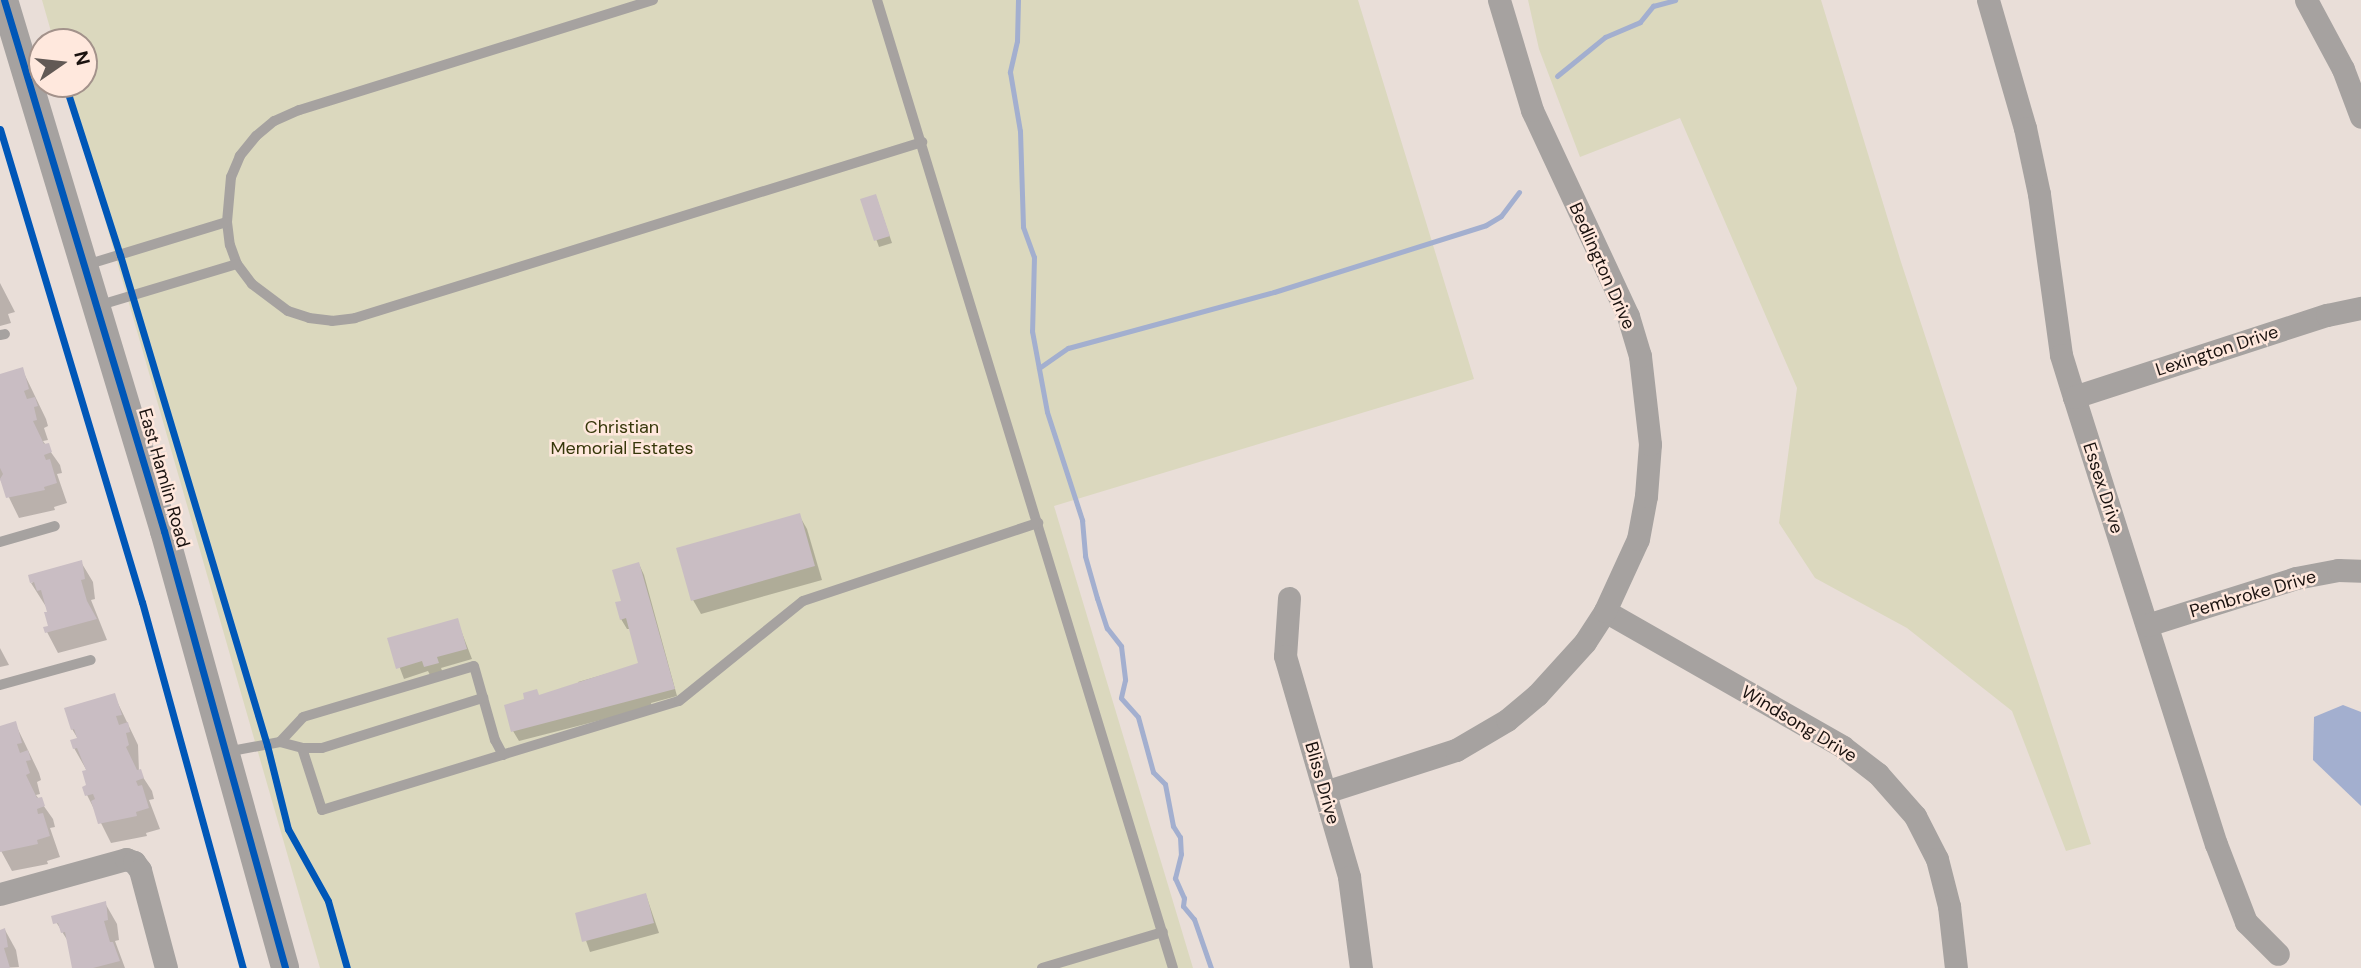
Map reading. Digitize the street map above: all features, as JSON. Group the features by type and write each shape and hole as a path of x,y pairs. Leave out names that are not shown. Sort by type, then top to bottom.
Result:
{"street":[{"name":"East Hamlin Road","path":"4,0 97,306 226,752 285,968"},
{"name":"Bedlington Drive","path":"1325,792 1457,750 1507,720 1568,663 1605,611 1637,540 1646,496 1650,444 1640,356 1628,316 1532,110 1499,0"},
{"name":"Essex Drive","path":"1988,0 2025,128 2045,233 2061,355 2216,844 2246,922 2278,954"},
{"path":"2306,0 2343,69 2361,117"},
{"name":"Lexington Drive","path":"2074,397 2327,315 2361,308"},
{"name":"Pembroke Drive","path":"2147,625 2296,578 2337,570 2361,571"},
{"name":"Bliss Drive","path":"1289,598 1284,656 1349,877 1361,968"},
{"name":"Windsong Drive","path":"1605,611 1843,747 1878,774 1915,816 1937,859 1948,906 1956,968"},
{"path":"0,894 126,859 134,862 140,870 166,968"}],"lane":[{"path":"653,0 299,110 274,121 256,136 240,156 231,177 227,222 230,245 237,264 252,284 288,311 309,318 332,321 355,318 922,142"},
{"path":"877,0 1173,968"},
{"path":"84,266 227,222"},
{"path":"97,306 237,264"},
{"path":"302,748 322,810 503,755 679,701 803,601 1038,523"},
{"path":"0,542 55,526"},
{"path":"0,685 91,660"},
{"path":"280,742 303,717 474,666 495,740 503,755"},
{"path":"226,752 280,742 302,748 322,748 483,698"},
{"path":"1042,968 1163,932"}],"green space":[{"name":"Christian Memorial Estates","path":"42,0 1358,0 1474,379 1054,506 1193,968 320,968 70,98 98,98 98,28 50,28"},
{"path":"1528,0 1821,0 1901,262 2091,844 2066,851 2012,711 1907,628 1815,578 1779,523 1797,388 1680,118 1580,157 1539,49"}],"water":[{"path":"2343,705 2361,712 2361,806 2313,760 2314,717"}],"building":[{"path":"876,194 890,236 874,241 860,199"},
{"path":"23,367 29,389 24,391 27,399 35,397 38,406 34,407 37,420 33,421 44,444 49,443 52,452 44,455 46,460 50,459 57,483 44,487 45,490 6,498 0,479 3,474 0,468 0,374"},
{"path":"800,513 815,566 691,601 676,548"},
{"path":"82,560 85,579 81,580 87,601 97,619 45,633 43,627 48,626 44,612 47,612 41,590 37,591 34,582 30,583 28,575"},
{"path":"639,562 675,689 511,732 504,705 524,699 523,693 537,689 539,695 638,663 626,618 620,620 615,602 621,601 612,570"},
{"path":"458,618 467,649 437,657 439,663 424,667 422,661 396,669 387,638"},
{"path":"115,693 122,715 116,716 119,725 128,722 130,732 126,733 129,745 126,747 137,770 141,769 144,778 136,781 138,786 142,785 149,808 136,812 137,816 98,824 91,801 95,799 93,794 85,796 82,787 86,785 82,771 86,770 77,748 73,749 70,740 77,738 74,729 71,730 64,708"},
{"path":"16,721 22,743 17,744 20,753 28,750 31,760 26,761 30,773 26,775 37,798 42,797 45,806 37,809 38,814 43,813 50,836 37,840 38,844 0,852 0,726"},
{"path":"646,893 654,923 582,942 575,913"},
{"path":"106,901 108,920 104,921 110,942 113,942 120,961 93,968 72,968 65,932 61,933 58,923 53,924 51,916"},
{"path":"5,928 8,947 4,948 10,968 0,968 0,930"}],"waterway":[{"path":"1018,0 1017,41 1010,72 1020,131 1023,227 1034,257 1032,331 1047,412 1082,520 1085,556 1097,598 1107,628 1121,646 1125,680 1121,698 1138,717 1153,772 1165,784 1173,826 1180,837 1181,854 1175,878 1184,898 1183,906 1194,919 1211,968"},
{"path":"1557,76 1605,37 1640,22 1653,6 1675,0"},
{"path":"1039,368 1068,348 1274,292 1486,225 1501,216 1519,192"}],"cycle path":[{"path":"4,0 164,531 285,968"},
{"path":"70,98 120,255 267,745 288,829 328,901 347,968"},
{"path":"0,129 142,602 243,968"}]}
